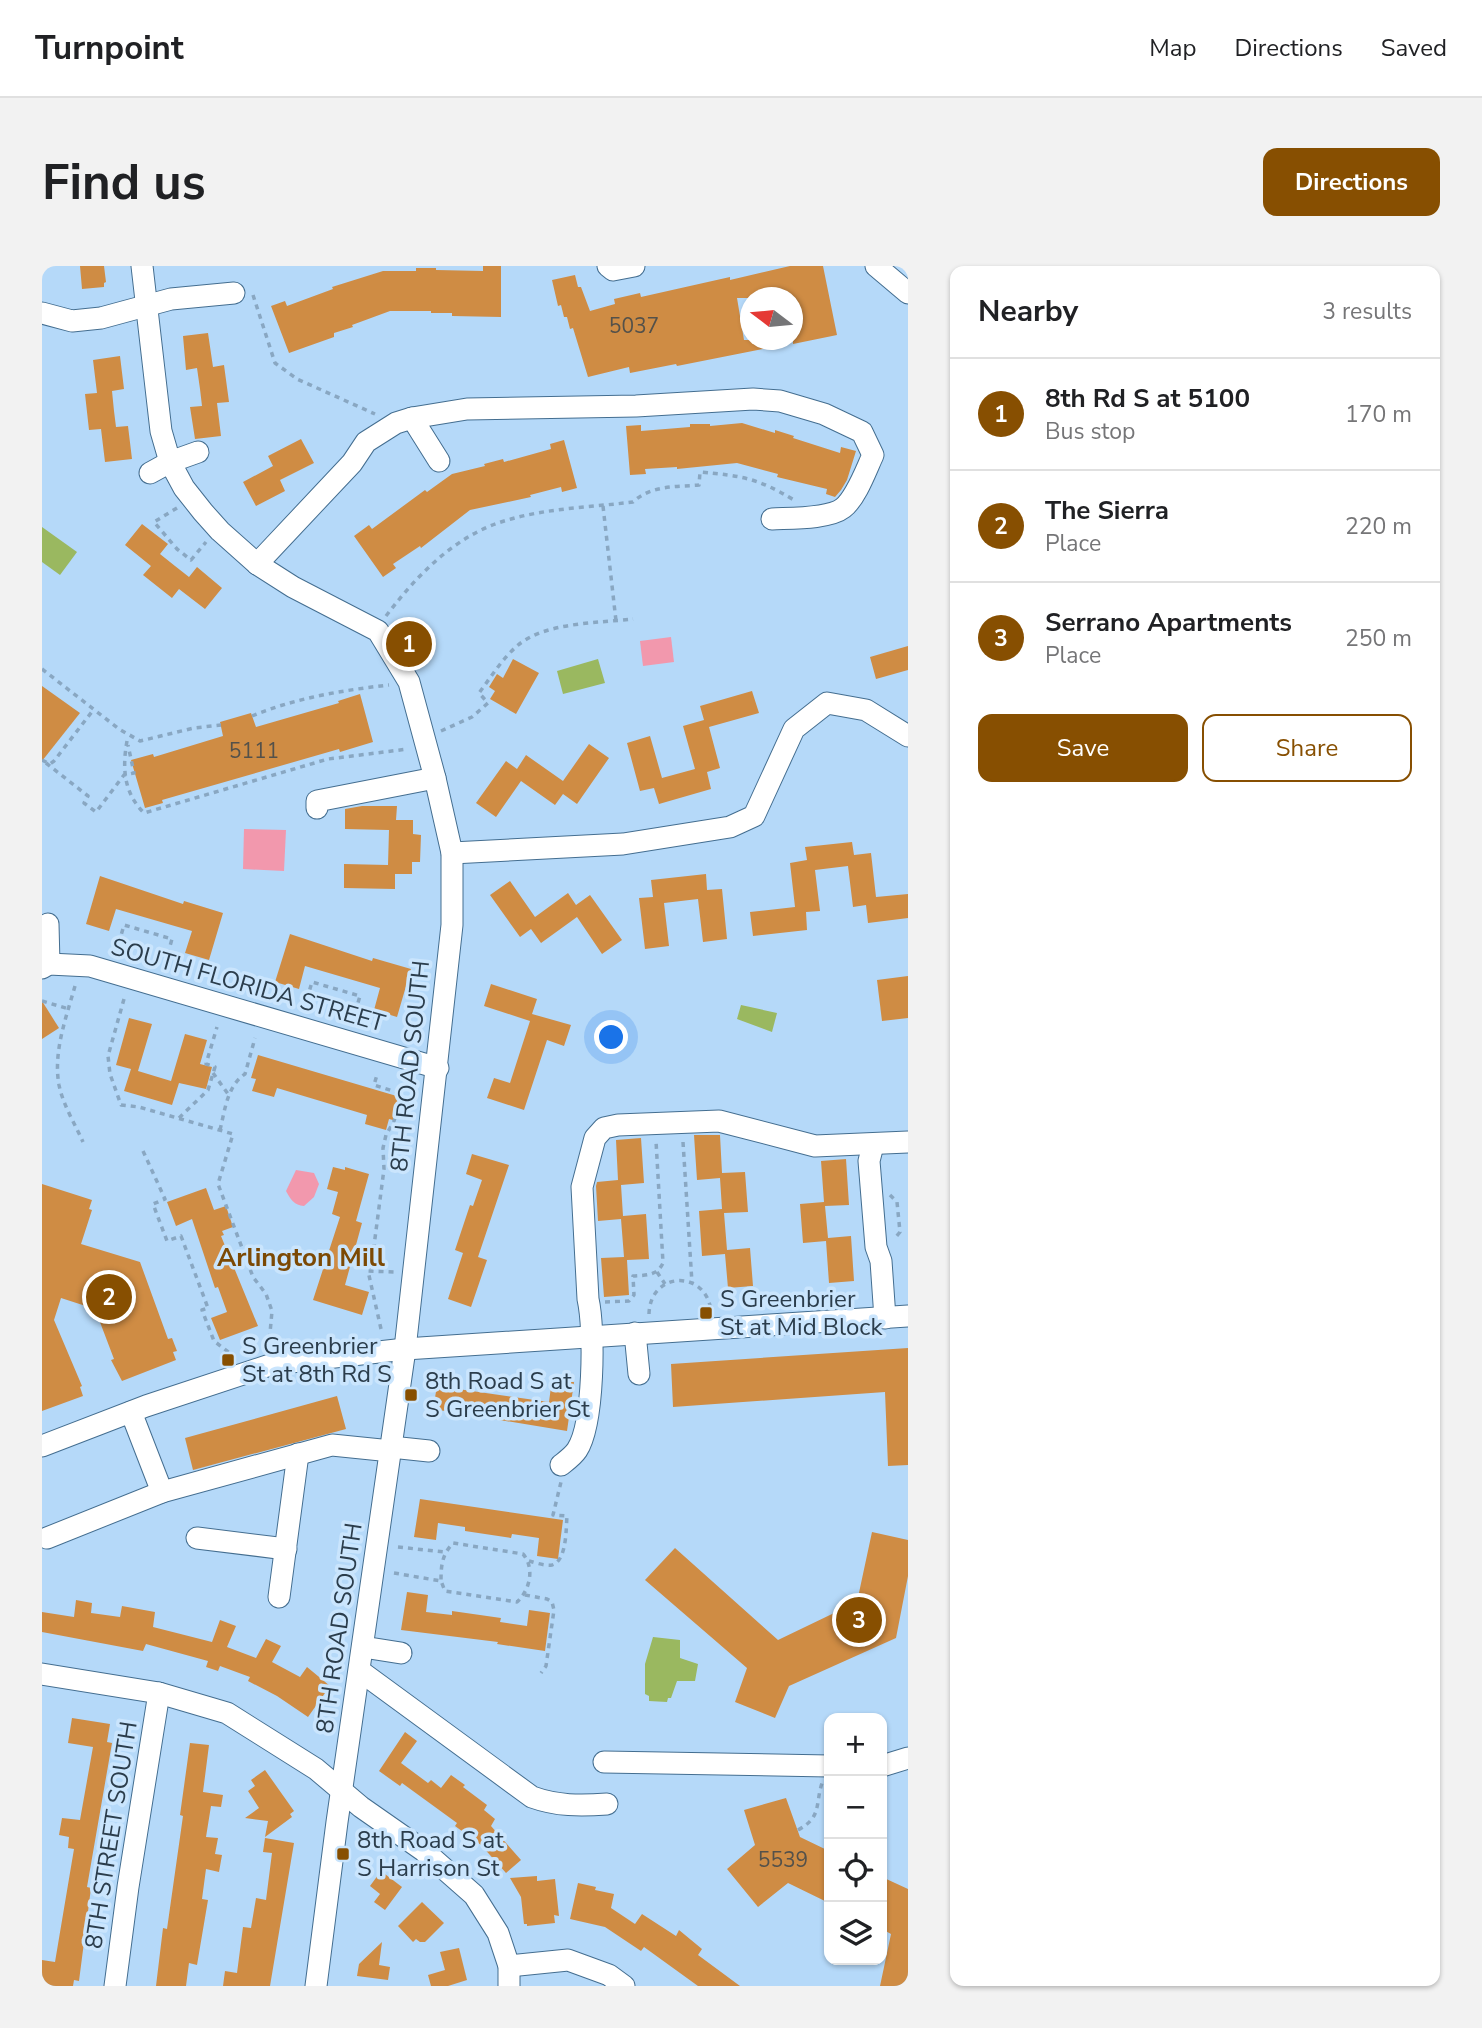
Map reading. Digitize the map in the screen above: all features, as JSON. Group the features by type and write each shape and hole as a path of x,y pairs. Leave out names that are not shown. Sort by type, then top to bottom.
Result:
{"street":[{"name":"8TH ROAD SOUTH","path":"142,266 161,431 170,462 203,521 257,564 293,587 378,631 426,708 435,778 452,853 452,925 405,1349 341,1789 316,1986"},
{"path":"608,266 613,270 634,266"},
{"path":"876,266 908,293"},
{"path":"42,313 72,321 102,318 171,299 243,292"},
{"path":"257,564 352,463 366,442 404,421 467,409 636,406 753,399 780,401 802,407 862,432 873,456 860,484 843,509 823,515 772,519"},
{"path":"404,421 439,461"},
{"path":"150,472 198,452"},
{"path":"452,853 623,844 730,827 754,816 794,729 827,703 866,710 908,736"},
{"path":"317,808 317,802 435,778"},
{"path":"46,966 48,924"},
{"name":"SOUTH FLORIDA STREET","path":"46,966 90,967 438,1068"},
{"path":"559,1470 576,1452 584,1434 592,1373 592,1315 588,1296 582,1187 595,1138 604,1128 618,1125 719,1121 815,1146 908,1142"},
{"path":"873,1145 869,1161 885,1318"},
{"path":"42,1446 131,1412 273,1364 405,1349 908,1316"},
{"path":"635,1333 639,1374"},
{"path":"131,1412 162,1492"},
{"path":"47,1538 162,1492 337,1445 429,1451"},
{"path":"279,1597 298,1454"},
{"path":"197,1538 286,1549"},
{"path":"363,1647 401,1653"},
{"path":"360,1671 532,1797 550,1804 573,1807 607,1804"},
{"path":"42,1674 159,1693 227,1713 316,1769 361,1807 424,1851 474,1895 498,1933 509,1976 568,1960 609,1975 624,1986"},
{"name":"8TH STREET SOUTH","path":"115,1986 159,1693"},
{"path":"887,1764 908,1758"},
{"path":"604,1762 824,1772"}],"path":[{"path":"243,292 275,363 297,379 404,421"},
{"path":"384,617 412,582 442,555 471,536 509,519 633,502 643,493 668,487 699,485 700,472 740,475 766,483 796,501"},
{"path":"603,506 617,621"},
{"path":"203,521 191,560 177,549 154,522 203,521"},
{"path":"440,732 472,717 488,703 479,693 518,644 537,634 558,628 633,619"},
{"path":"42,669 125,734 140,741 221,725"},
{"path":"252,716 290,702 390,685"},
{"path":"44,761 50,764 54,761 94,709"},
{"path":"44,761 88,796 84,803 96,812 124,775 134,773 125,734"},
{"path":"127,741 124,775 132,795 144,813 328,759 408,749"},
{"path":"116,953 124,925 172,939 164,967"},
{"path":"304,1009 312,982 360,996 352,1023"},
{"path":"75,986 58,1047 59,1085 83,1142"},
{"path":"124,999 108,1056 110,1074 121,1105 139,1107 233,1134 218,1184 253,1278 266,1294 272,1311 269,1344"},
{"path":"42,1001 69,1009"},
{"path":"179,1118 208,1090 215,1067 206,1064 218,1027"},
{"path":"220,1130 229,1096 237,1079 245,1074 255,1038"},
{"path":"213,1073 229,1096"},
{"path":"377,1074 374,1086 398,1093 401,1099 383,1148 384,1169 372,1269 368,1271 381,1329"},
{"path":"682,1122 692,1283"},
{"path":"588,1296 596,1296 606,1302 629,1301 635,1295 633,1276 657,1272 663,1264 654,1123"},
{"path":"143,1151 165,1199 153,1204 167,1241 181,1236 208,1308 202,1310 214,1341 231,1354"},
{"path":"372,1269 394,1272"},
{"path":"657,1272 664,1284"},
{"path":"649,1315 649,1303 657,1290 664,1284 680,1280 692,1283 702,1290 710,1300 711,1311"},
{"path":"530,1561 530,1578 525,1595 517,1602 445,1591 441,1581 445,1552 453,1543 523,1553 530,1561 551,1565 558,1562 562,1556 567,1517 554,1515 563,1479 559,1470"},
{"path":"398,1546 445,1552"},
{"path":"394,1573 441,1581"},
{"path":"525,1595 547,1599 552,1602 554,1610 546,1666 541,1673"},
{"path":"797,1830 808,1824 816,1815 821,1783 826,1776"}],"shaded area":[{"path":"42,527 77,552 60,575 42,562"},
{"path":"671,637 674,662 643,666 640,641"},
{"path":"598,659 605,683 563,694 557,671"},
{"path":"244,829 286,830 284,871 243,869"},
{"path":"741,1005 777,1013 772,1032 737,1019"},
{"path":"296,1170 314,1173 319,1184 314,1197 304,1206 293,1202 286,1191"},
{"path":"653,1637 680,1640 680,1658 698,1664 695,1681 677,1681 667,1702 649,1701 649,1696 645,1694 645,1664"}],"building":[{"path":"80,266 104,266 104,287 82,289"},
{"path":"483,266 501,266 501,317 452,316 452,313 431,311 390,311 334,333 334,337 289,353 271,306 285,301 287,306 333,289 332,287 383,271 436,268 483,271"},
{"path":"790,266 823,266 837,335 803,342 803,287 740,287 740,298 737,298 740,350 758,350 630,373 629,367 588,377 573,328 570,329 561,305 558,306 552,280 575,275 590,311 615,304 614,299 640,293 641,297 730,277 730,280"},
{"path":"208,333 213,367 224,365 229,402 217,403 221,436 195,439 190,407 202,406 197,368 186,370 183,336"},
{"path":"120,356 124,389 112,391 114,411 116,427 128,426 132,459 105,462 101,429 89,430 85,394 97,393 93,360"},
{"path":"742,423 775,433 775,430 840,453 841,447 856,451 841,490 835,497 826,494 827,489 777,477 778,474 737,463 645,469 646,474 630,475 626,426 641,425 641,431 690,427 690,424 710,426"},
{"path":"301,439 314,463 280,480 285,491 256,506 243,482 273,466 268,456"},
{"path":"564,440 577,488 562,492 561,487 530,495 531,497 470,510 421,548 420,546 393,564 396,568 383,577 354,536 369,525 372,529 425,490 427,492 452,474 551,449 550,444"},
{"path":"142,524 168,544 160,554 189,577 197,567 222,588 205,609 179,589 172,598 143,575 151,566 125,545"},
{"path":"908,646 908,670 876,679 870,657"},
{"path":"513,659 539,673 516,714 490,699 495,691 489,687 497,674 503,678"},
{"path":"42,686 80,713 42,761"},
{"path":"752,691 759,713 709,727 720,768 707,772 711,789 659,804 654,788 640,791 627,743 650,736 662,778 695,769 683,726 704,720 700,706"},
{"path":"360,694 373,742 340,752 339,749 162,800 163,803 145,808 131,760 153,754 154,757 223,736 220,722 251,713 256,727 339,703 338,701"},
{"path":"589,744 609,758 577,804 563,794 555,805 521,781 496,817 476,803 506,761 517,769 526,755 563,781"},
{"path":"397,806 396,820 413,820 413,834 421,835 420,862 412,862 412,874 395,874 395,889 344,888 344,864 388,865 389,830 345,829 345,809"},
{"path":"852,842 854,855 871,853 876,897 908,894 908,918 868,923 866,905 853,907 848,866 815,870 820,911 806,912 807,930 753,936 750,912 795,907 790,863 807,860 805,847"},
{"path":"706,874 707,890 722,889 727,939 703,942 698,899 664,903 669,946 645,949 639,898 653,897 651,880"},
{"path":"100,876 183,904 184,901 223,913 209,960 185,953 192,931 116,909 109,931 86,924"},
{"path":"510,881 535,917 568,893 576,905 590,895 622,940 602,954 577,917 541,943 531,929 520,937 490,895"},
{"path":"290,934 372,961 373,958 411,969 397,1017 374,1010 380,988 305,966 299,989 275,982"},
{"path":"908,976 908,1018 882,1021 877,980"},
{"path":"491,984 537,999 532,1014 571,1025 564,1046 547,1040 524,1110 487,1098 494,1078 510,1083 530,1021 484,1006"},
{"path":"42,1001 59,1028 42,1039"},
{"path":"129,1018 152,1024 138,1071 171,1081 185,1034 207,1040 200,1064 212,1067 206,1089 179,1083 172,1105 124,1091 131,1069 116,1065"},
{"path":"258,1055 400,1097 393,1120 389,1119 386,1130 365,1124 367,1115 277,1088 274,1097 252,1091 256,1079 251,1078"},
{"path":"694,1135 720,1135 722,1173 745,1172 748,1212 724,1213 727,1250 750,1248 753,1286 728,1288 725,1254 702,1256 699,1211 722,1209 720,1178 697,1180"},
{"path":"641,1138 644,1183 621,1185 623,1216 646,1214 649,1259 627,1260 629,1295 604,1297 601,1258 624,1257 621,1219 598,1221 596,1186 597,1182 618,1180 616,1140"},
{"path":"472,1154 509,1165 478,1257 487,1260 471,1307 448,1299 463,1253 455,1250 470,1205 473,1206 482,1180 466,1174"},
{"path":"846,1159 849,1205 825,1206 828,1238 851,1236 854,1281 829,1283 826,1241 803,1243 800,1204 824,1202 821,1161"},
{"path":"333,1167 345,1170 345,1167 369,1174 356,1221 362,1223 345,1285 369,1292 362,1315 313,1300 340,1217 332,1214 338,1192 327,1189"},
{"path":"42,1184 92,1200 89,1209 92,1210 81,1244 140,1262 168,1339 172,1338 177,1351 173,1352 176,1360 122,1381 111,1360 114,1359 95,1309 61,1298 54,1320 82,1386 83,1396 42,1411"},
{"path":"206,1188 214,1210 226,1206 233,1227 222,1231 224,1235 221,1236 258,1326 220,1340 211,1318 227,1312 218,1287 215,1288 192,1219 176,1226 167,1202"},
{"path":"908,1348 908,1465 888,1466 885,1392 673,1407 671,1364"},
{"path":"552,1379 574,1382 567,1431 433,1409 437,1386 549,1402"},
{"path":"337,1396 346,1429 193,1470 185,1438"},
{"path":"420,1499 563,1520 558,1559 537,1556 539,1538 512,1534 511,1538 465,1531 465,1527 438,1523 436,1540 414,1537"},
{"path":"872,1532 908,1540 908,1576 896,1638 789,1686 775,1718 735,1702 747,1668 645,1580 675,1548 778,1640 857,1602"},
{"path":"407,1592 428,1595 426,1612 452,1615 452,1611 501,1618 500,1622 527,1626 529,1610 550,1613 545,1651 497,1644 498,1642 401,1630"},
{"path":"76,1600 92,1603 91,1613 120,1617 122,1606 155,1612 153,1627 212,1642 220,1620 236,1626 227,1647 256,1658 266,1639 281,1646 272,1662 300,1677 307,1667 330,1686 308,1717 248,1681 250,1677 220,1666 218,1671 206,1667 208,1661 146,1644 143,1651 42,1632 42,1612 74,1617"},
{"path":"72,1718 110,1724 107,1742 112,1743 87,1887 91,1888 79,1981 74,1980 73,1986 42,1986 42,1960 55,1962 74,1849 68,1848 69,1837 59,1835 62,1818 80,1820 93,1747 68,1743"},
{"path":"405,1732 417,1741 401,1763 428,1783 431,1780 441,1788 451,1775 487,1805 484,1810 495,1819 491,1826 521,1860 506,1873 481,1845 455,1826 457,1823 402,1783 400,1786 379,1771"},
{"path":"190,1743 209,1745 203,1792 223,1795 221,1807 211,1806 206,1837 218,1838 215,1854 222,1855 219,1872 206,1869 202,1899 208,1900 197,1965 189,1963 186,1986 156,1986 163,1928 167,1929 183,1816 180,1815"},
{"path":"265,1770 294,1811 290,1814 292,1817 265,1837 268,1821 245,1818 259,1808 248,1791 255,1786 251,1780"},
{"path":"786,1798 800,1837 824,1849 824,1901 788,1883 758,1907 727,1869 755,1845 744,1810"},
{"path":"265,1838 294,1843 270,1986 223,1986 225,1971 237,1973 243,1927 251,1928 256,1898 266,1900 272,1853 263,1852"},
{"path":"381,1871 402,1887 385,1910 374,1902 380,1894 370,1886"},
{"path":"537,1876 537,1881 555,1879 559,1916 554,1915 555,1923 527,1926 524,1924 521,1897 510,1878"},
{"path":"887,1879 908,1889 908,1986 880,1986 884,1965 887,1965 891,1934 887,1932"},
{"path":"578,1883 614,1894 611,1908 635,1924 642,1914 676,1936 679,1930 702,1949 698,1955 740,1986 698,1986 644,1947 641,1951 605,1927 570,1919"},
{"path":"422,1902 444,1923 425,1942 416,1939 413,1942 398,1926"},
{"path":"382,1942 379,1965 390,1967 388,1980 357,1976 359,1964"},
{"path":"459,1948 467,1980 448,1986 431,1986 428,1975 445,1970 440,1952"}],"place":[{"name":"8th Rd S at 5100","path":"409,644"},
{"name":"The Sierra","path":"109,1297"},
{"name":"S Greenbrier St at Mid Block","path":"706,1313"},
{"name":"S Greenbrier St at 8th Rd S","path":"228,1360"},
{"name":"8th Road S at S Greenbrier St","path":"411,1395"},
{"name":"Serrano Apartments","path":"859,1620"},
{"name":"8th Road S at S Harrison St","path":"343,1854"}],"district":[{"name":"Arlington Mill","path":"301,1257"}]}
